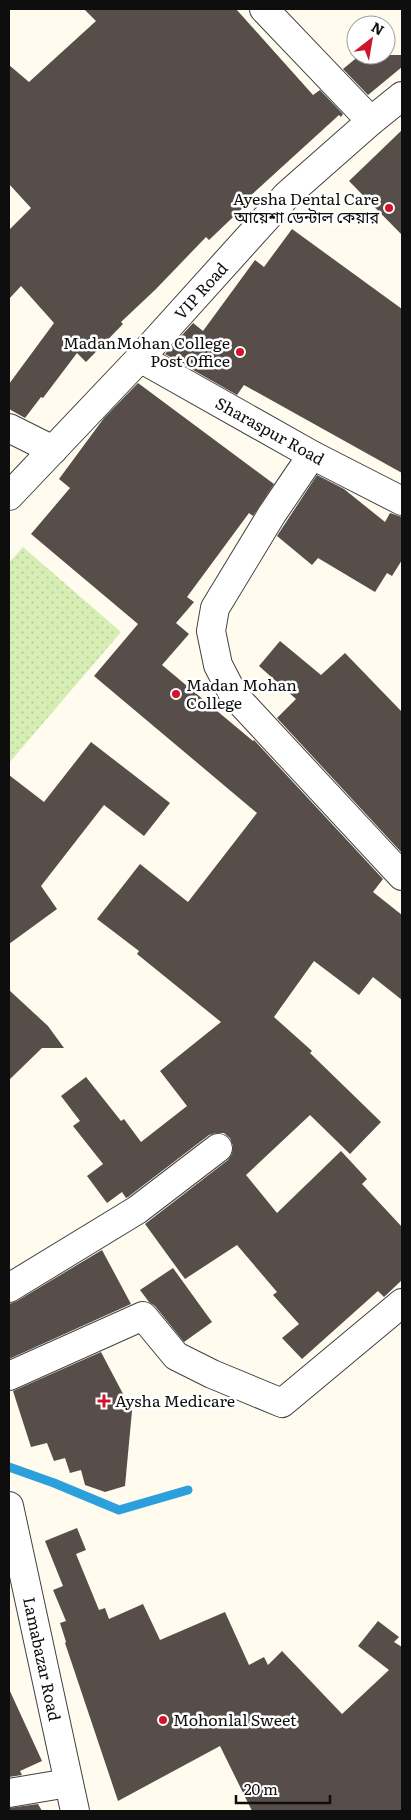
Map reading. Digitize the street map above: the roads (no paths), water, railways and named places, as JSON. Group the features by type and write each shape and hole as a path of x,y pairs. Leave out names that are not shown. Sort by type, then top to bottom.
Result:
{"street":[{"path":"264,9 371,121"},
{"name":"VIP Road","path":"9,496 140,358 287,194 402,96"},
{"name":"Sharaspur Road","path":"140,358 312,455 402,501"},
{"path":"9,428 53,450"},
{"path":"312,455 272,514 215,608 211,632 218,665 232,694 402,876"},
{"path":"9,1288 137,1210 218,1148"},
{"path":"9,1376 143,1316 176,1356 212,1374 282,1403 402,1303"},
{"name":"Lamabazar Road","path":"9,1506 75,1811"},
{"path":"9,1793 68,1783"}],"waterway":[{"path":"9,1467 119,1510 188,1490"}],"place":[{"name":"Ayesha Dental Care আয়েশা ডেন্টাল কেয়ার","path":"389,208"},
{"name":"MadanMohan College Post Office","path":"240,352"},
{"name":"Madan Mohan College","path":"176,694"},
{"name":"Aysha Medicare","path":"104,1401"},
{"name":"Mohonlal Sweet","path":"163,1720"}]}
